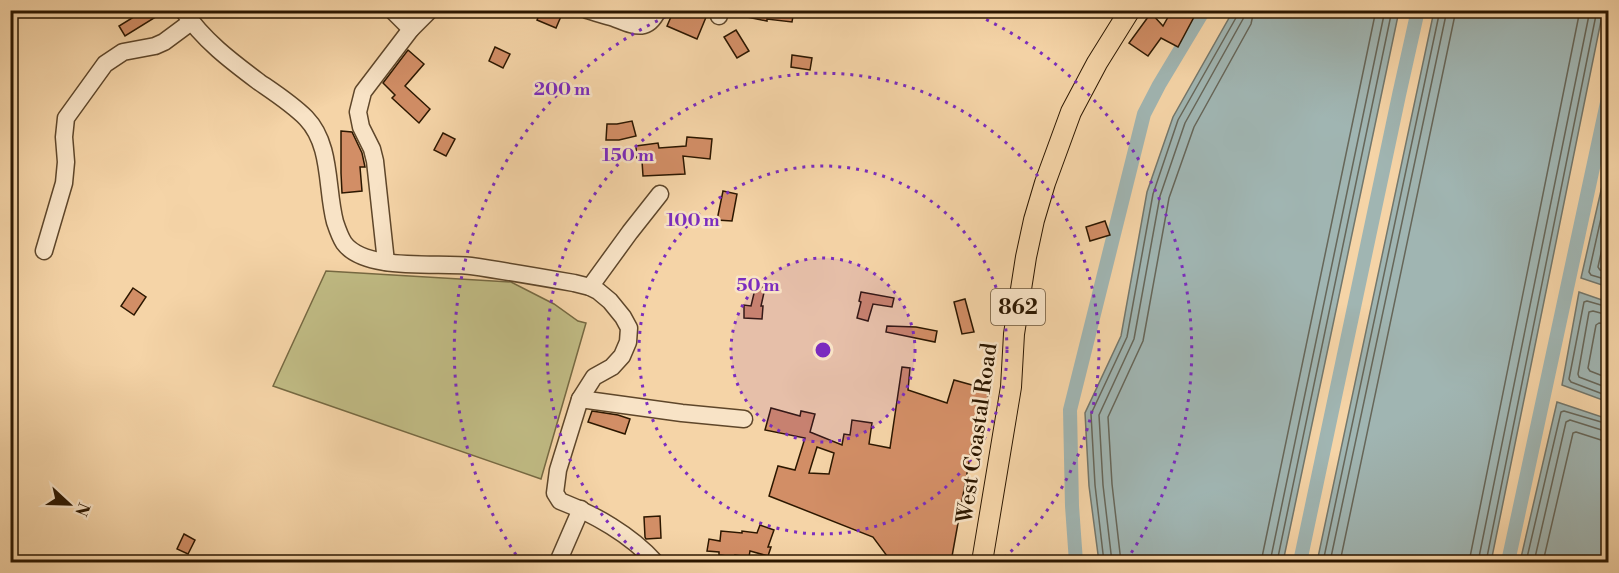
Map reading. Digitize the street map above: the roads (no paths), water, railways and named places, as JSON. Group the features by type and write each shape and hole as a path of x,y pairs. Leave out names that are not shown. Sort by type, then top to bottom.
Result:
{"main road":[{"name":"West Coastal Road","path":"982,562 1011,387 1014,334 1034,220 1071,112 1096,63 1130,10"}],"street":[{"path":"392,10 411,29"},
{"path":"386,262 375,160 361,127 358,112 363,92 411,29 430,10"},
{"path":"587,10 639,26 649,24 655,18 658,10"},
{"path":"44,251 64,183 66,118 105,64 123,52 164,42 187,16 219,51 307,119 319,137 324,155 335,222 344,243 352,250 386,262 468,266 590,287 610,301 629,328 628,342 622,356 612,367 594,377 580,399 558,470 555,493 560,501 581,509 620,533 656,562"},
{"path":"590,287 660,194"},
{"path":"580,399 744,419"},
{"path":"558,562 581,509"}],"water":[{"path":"1233,11 1399,11 1283,562 1099,562 1089,486 1085,413 1121,336 1147,192 1173,117"},
{"path":"1434,11 1603,11 1491,562 1317,562"},
{"path":"1608,160 1608,287 1581,278"},
{"path":"1579,292 1608,302 1608,402 1562,385"},
{"path":"1557,402 1608,419 1608,562 1520,562"}],"waterway":[{"path":"1076,562 1070,410 1144,114 1204,10"},
{"path":"1300,562 1418,10"},
{"path":"1508,562 1608,98"}]}
